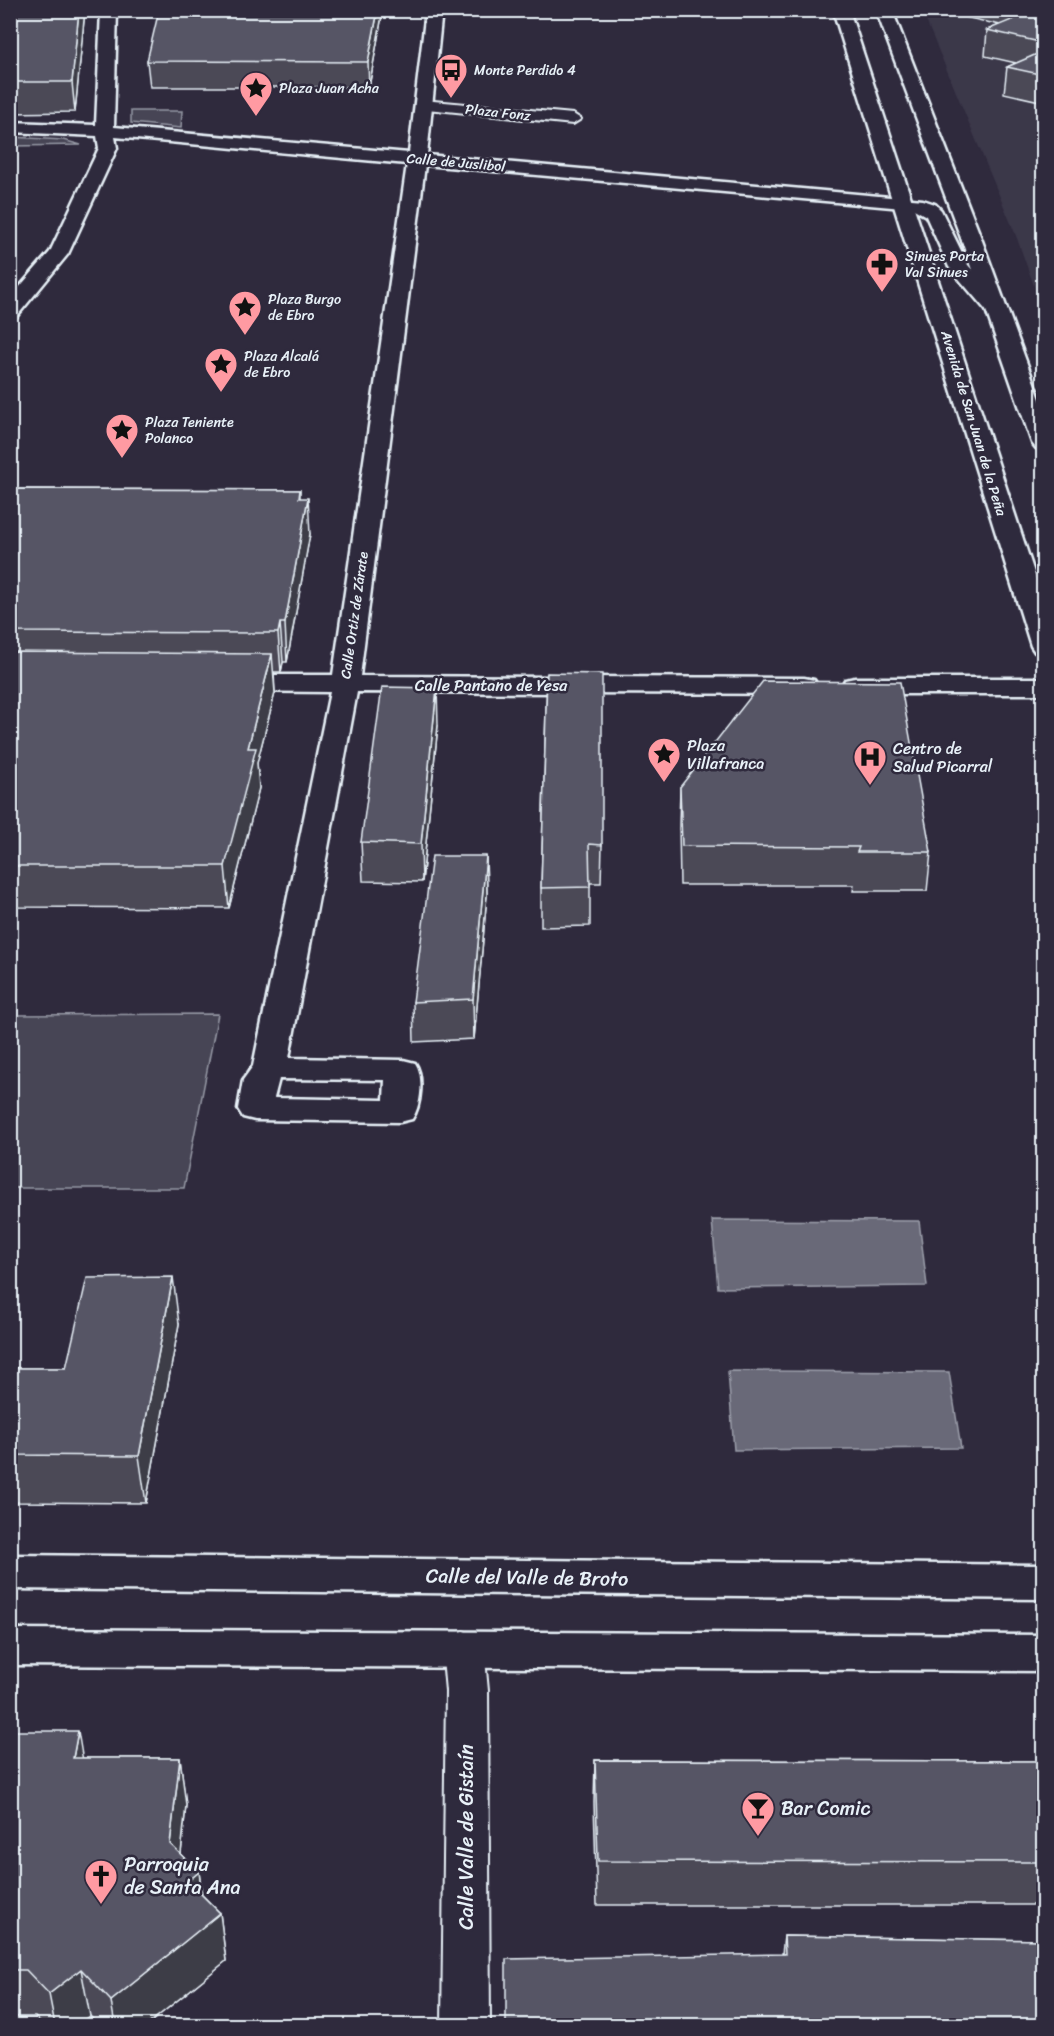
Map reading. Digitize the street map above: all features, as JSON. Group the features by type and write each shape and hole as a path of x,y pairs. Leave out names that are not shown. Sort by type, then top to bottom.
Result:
{"street":[{"path":"10,312 58,254 70,233 108,148 105,131 109,10"},
{"name":"Calle Ortiz de Zárate","path":"270,1068 345,684 417,159 434,10"},
{"name":"Avenida de San Juan de la Peña","path":"841,10 901,202 943,323 1044,646"},
{"path":"884,10 1044,443"},
{"name":"Plaza Fonz","path":"423,105 573,119"},
{"name":"Calle de Juslibol","path":"10,127 105,131 901,202"},
{"path":"901,202 922,206 934,214 959,267 997,311"},
{"name":"Calle Pantano de Yesa","path":"202,683 1044,686"},
{"name":"Calle del Valle de Broto","path":"10,1572 1044,1582"},
{"path":"10,1647 1044,1653"},
{"name":"Calle Valle de Gistaín","path":"464,1648 467,1690 466,2025"}],"shaded area":[{"path":"922,11 1043,11 1043,311 1015,233"},
{"path":"131,111 182,111 181,128 131,123"},
{"path":"11,137 63,140 81,145 11,146"},
{"path":"218,1014 184,1188 11,1188 11,1015"}],"water":[{"path":"712,1220 919,1221 927,1286 718,1288"},
{"path":"728,1371 949,1372 961,1448 734,1450"}],"building":[{"path":"10,10 79,10 72,82 10,82"},
{"path":"159,10 378,10 368,62 147,61"},
{"path":"1036,10 1044,10 1044,43 987,30"},
{"path":"1044,51 1044,75 1007,67"},
{"path":"10,489 300,490 299,498 308,498 285,623 280,623 278,633 10,632"},
{"path":"10,652 272,654 248,748 256,748 225,866 10,866"},
{"path":"547,673 602,674 602,845 589,844 590,887 541,888"},
{"path":"763,681 900,682 931,852 857,852 859,847 682,846 680,787"},
{"path":"382,687 437,688 421,844 361,842"},
{"path":"432,856 486,856 473,999 413,1002"},
{"path":"173,1277 139,1456 10,1455 10,1368 66,1368 87,1278"},
{"name":"Parroquia de Santa Ana","path":"10,1731 78,1731 73,1758 180,1758 170,1844 199,1872 188,1881 220,1913 111,2001 81,1969 49,1994 26,1970 10,1970"},
{"path":"595,1760 1044,1761 1044,1862 598,1861"},
{"path":"784,1936 1044,1940 1044,2025 506,2025 506,1959 785,1954"}],"place":[{"name":"Monte Perdido 4","path":"451,99"},
{"name":"Plaza Juan Acha","path":"256,117"},
{"name":"Sinues Porta Val Sinues","path":"882,293"},
{"name":"Plaza Burgo de Ebro","path":"245,336"},
{"name":"Plaza Alcalá de Ebro","path":"221,393"},
{"name":"Plaza Teniente Polanco","path":"122,459"},
{"name":"Plaza Villafranca","path":"664,783"},
{"name":"Centro de Salud Picarral","path":"870,786"},
{"name":"Bar Comic","path":"758,1837"},
{"name":"Parroquia de Santa Ana","path":"101,1905"}]}
